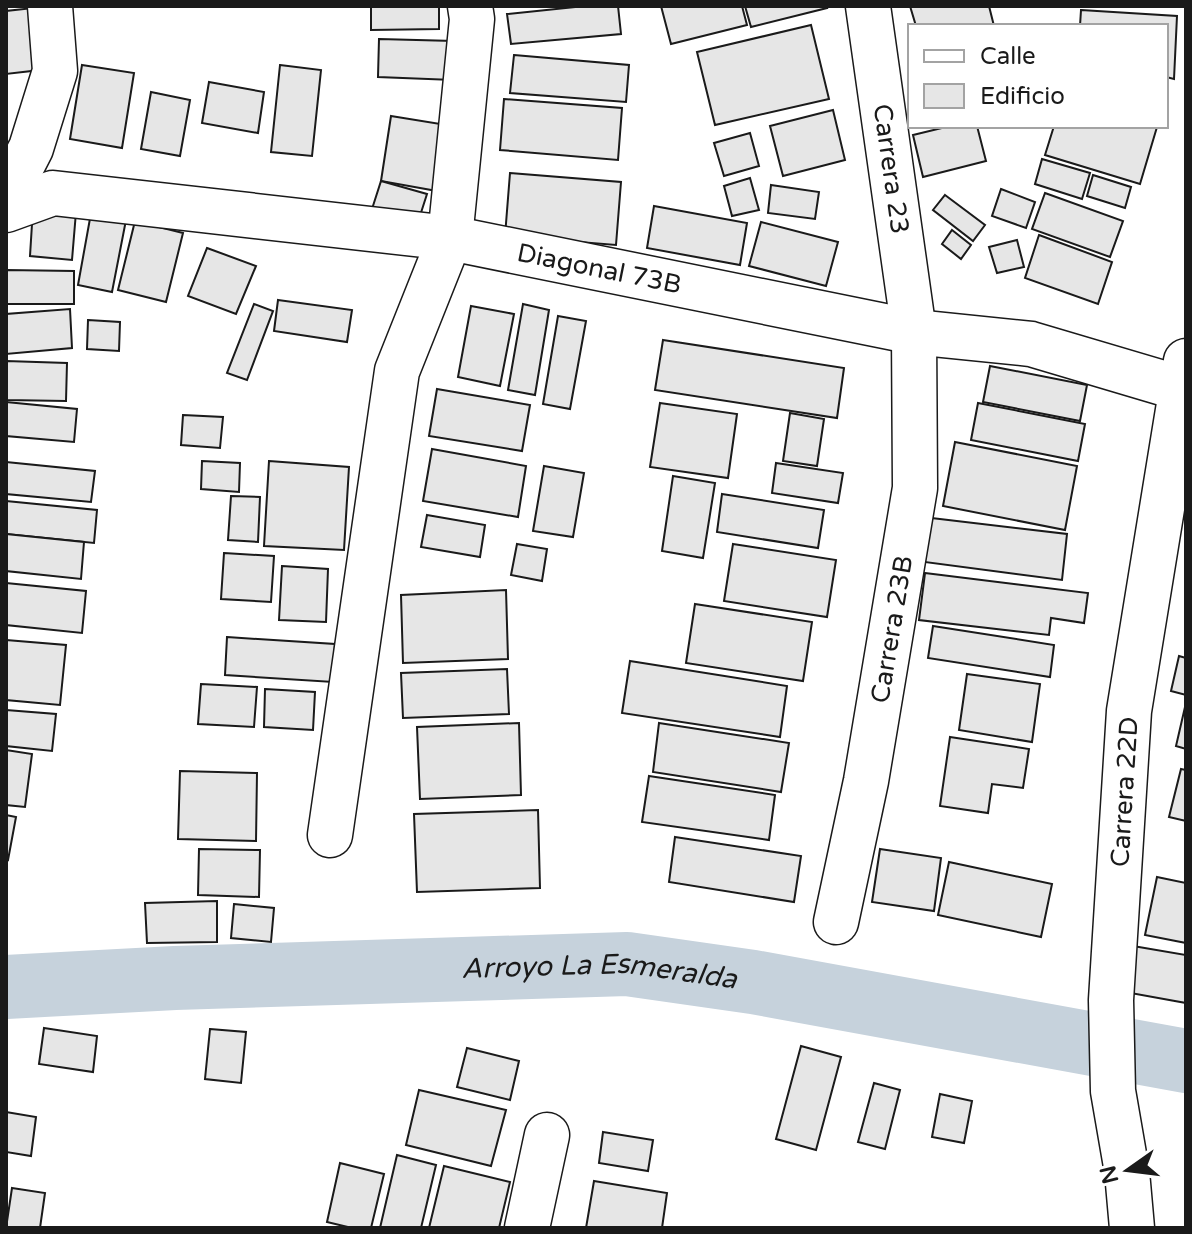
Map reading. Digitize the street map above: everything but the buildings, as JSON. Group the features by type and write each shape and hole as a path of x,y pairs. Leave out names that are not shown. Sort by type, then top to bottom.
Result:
{"street":[{"path":"6,197 31,148 55,71 50,6"},
{"path":"330,835 397,371 450,238 472,19 470,6"},
{"name":"Carrera 23","path":"868,6 914,332"},
{"name":"Diagonal 73B","path":"6,210 53,193 450,238 914,332 1031,344 1185,379"},
{"name":"Carrera 23B","path":"836,922 866,781 915,488 914,332"},
{"name":"Carrera 22D","path":"1132,1228 1127,1172 1113,1091 1111,1000 1129,711 1185,379"},
{"path":"527,1228 547,1135"}],"waterway":[{"name":"Arroyo La Esmeralda","path":"6,987 175,978 627,964 753,982 1186,1061"}]}
